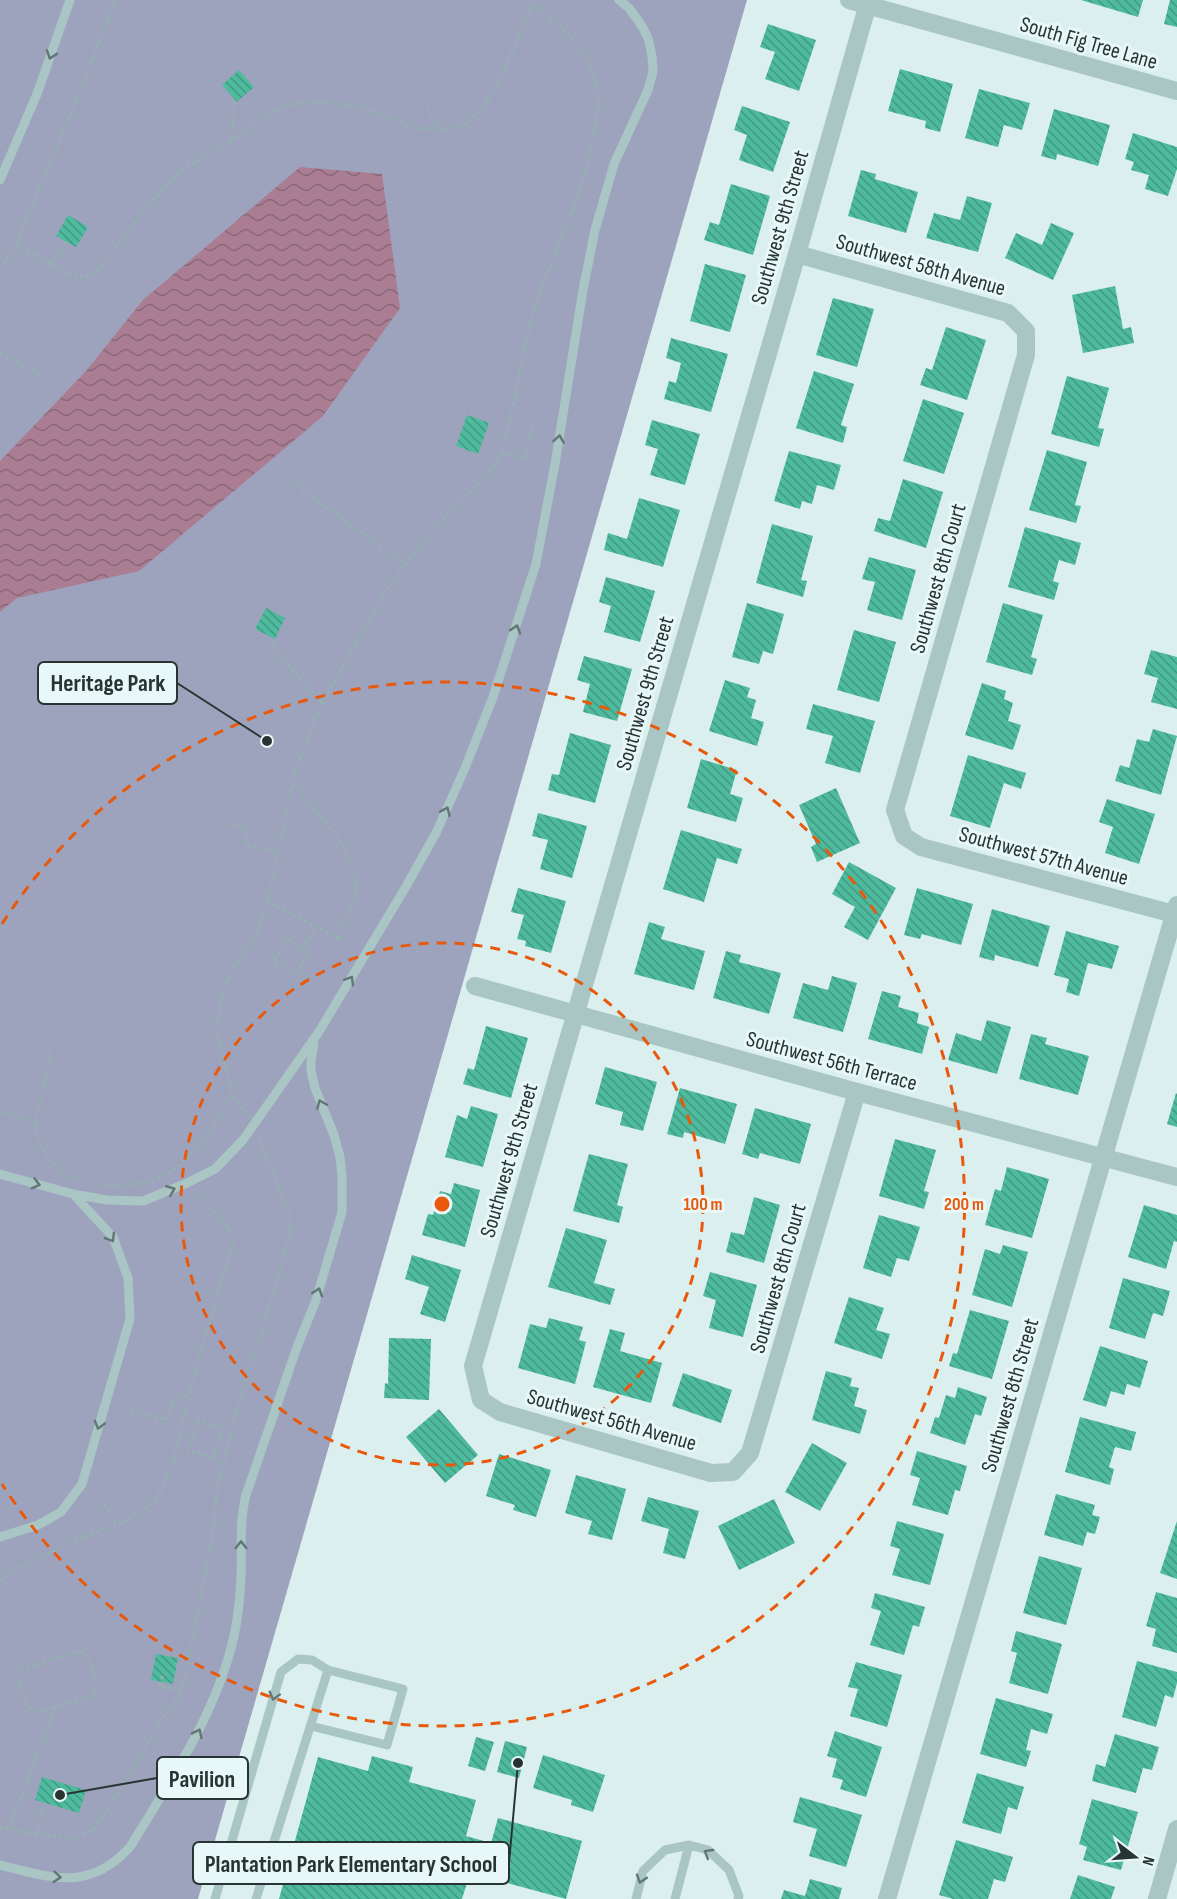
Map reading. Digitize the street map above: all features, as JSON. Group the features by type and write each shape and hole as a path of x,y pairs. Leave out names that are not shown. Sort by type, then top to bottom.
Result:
{"street":[{"name":"South Fig Tree Lane","path":"849,0 868,2 1177,91"},
{"name":"Southwest 9th Street","path":"481,1400 473,1366 797,254 868,2"},
{"name":"Southwest 58th Avenue","path":"797,254 1008,313 1026,331"},
{"name":"Southwest 8th Court","path":"904,836 895,810 1026,355 1026,331"},
{"name":"Southwest 57th Avenue","path":"904,836 921,848 1176,910"},
{"name":"Southwest 8th Street","path":"887,1899 1176,910"},
{"name":"Southwest 56th Terrace","path":"475,986 857,1092 1177,1177"},
{"name":"Southwest 8th Court","path":"733,1472 750,1453 857,1092"},
{"name":"Southwest 56th Avenue","path":"481,1400 500,1412 711,1473 733,1472"},
{"path":"1156,1899 1177,1829"}],"lane":[{"path":"0,180 38,94 69,0"},
{"path":"0,1174 73,1194 108,1200 143,1201 187,1183 215,1168 243,1140 320,1030 436,833 493,697 536,564 595,230 614,165 648,90 653,72 648,38 629,8 619,0"},
{"path":"0,1865 42,1876 81,1878 119,1859 130,1847 191,1746 217,1692 234,1639 241,1578 241,1512 297,1347 316,1300 342,1212 342,1176 337,1146 311,1071 312,1047 320,1030"},
{"path":"0,1537 38,1525 61,1512 82,1484 130,1319 128,1278 113,1237 73,1194"},
{"path":"215,1899 282,1672 298,1659 312,1660 328,1670 403,1689 387,1745 311,1726"},
{"path":"256,1899 328,1670"},
{"path":"675,1899 689,1845"},
{"path":"636,1899 643,1871 665,1850 689,1845 708,1850 729,1870 739,1896 738,1899"}],"path":[{"path":"0,269 15,244 76,101 115,0"},
{"path":"249,1118 232,1094 216,1029 224,988 257,933 267,901 293,776 322,704 385,592 417,549 457,504 489,475 501,453 510,424 525,343 535,309 589,160 597,110 595,79 586,60 564,29 527,0"},
{"path":"15,244 75,277 83,278 93,274 150,203 182,170 275,111 292,104 358,105 413,128 440,129 468,122 478,113 497,82 533,4"},
{"path":"232,140 235,99"},
{"path":"427,109 440,129"},
{"path":"52,266 66,241"},
{"path":"0,353 45,378"},
{"path":"501,453 526,458 534,420"},
{"path":"292,482 406,565"},
{"path":"271,640 275,650 322,704"},
{"path":"267,901 339,939 338,930 355,898 353,867 330,827 293,783"},
{"path":"233,825 246,829 247,845 278,851"},
{"path":"303,949 316,927"},
{"path":"287,939 303,949 309,952 296,974 274,961 287,939"},
{"path":"47,1044 50,1058 35,1122 35,1133 45,1151 66,1175 85,1182"},
{"path":"95,1185 127,1185 152,1181 171,1173 199,1146 220,1118 232,1094"},
{"path":"0,1111 35,1122"},
{"path":"0,1827 73,1838 94,1829 117,1796 162,1718 179,1697 212,1539 218,1483 246,1376 263,1328 290,1234 289,1214 256,1130"},
{"path":"0,1580 11,1572 81,1538 124,1522 156,1500 172,1466 233,1241 228,1227 196,1190"},
{"path":"131,1411 166,1420 176,1394 189,1398"},
{"path":"197,1421 223,1428 220,1437 214,1458 188,1450 197,1421"},
{"path":"220,1437 230,1439"},
{"path":"101,1499 117,1524"},
{"path":"75,1652 84,1652 93,1667 97,1689 93,1696 56,1706 36,1712 28,1706 19,1686 22,1670 75,1652"},
{"path":"162,1676 160,1686 181,1690"},
{"path":"8,1828 56,1706"},
{"path":"36,1834 45,1803"}],"shaded area":[{"path":"0,0 747,0 198,1899 0,1899"}],"water":[{"path":"300,167 382,174 400,308 323,416 139,571 17,598 0,612 0,461 86,371 143,300"}],"building":[{"path":"1081,0 1143,0 1138,17"},
{"path":"1170,0 1177,0 1177,27 1164,24"},
{"path":"768,24 816,40 799,91 765,79 775,52 760,47"},
{"path":"900,69 953,84 940,132 925,128 926,121 888,111"},
{"path":"239,70 254,87 237,102 222,85"},
{"path":"979,89 1030,103 1022,130 1004,125 998,147 965,138"},
{"path":"742,106 790,122 773,172 739,160 747,135 734,130"},
{"path":"1054,109 1110,125 1098,166 1057,154 1056,160 1041,156"},
{"path":"1133,133 1177,147 1177,169 1168,196 1145,189 1149,175 1131,170 1134,162 1125,159"},
{"path":"861,170 876,174 875,179 918,192 906,233 848,216"},
{"path":"731,184 770,196 753,255 704,240 710,222 719,225"},
{"path":"967,196 992,203 978,252 926,238 934,213 960,220"},
{"path":"68,215 88,227 76,247 56,236"},
{"path":"1051,223 1074,233 1053,280 1005,258 1016,233 1042,245"},
{"path":"705,264 746,275 730,332 690,321"},
{"path":"1115,286 1123,329 1131,327 1134,343 1083,353 1072,295"},
{"path":"833,298 874,309 857,367 816,355"},
{"path":"946,327 986,340 967,400 920,385 926,368 932,370"},
{"path":"671,338 728,354 711,412 664,399 669,381 676,383 681,363 666,358"},
{"path":"814,371 854,384 841,425 847,427 843,443 796,428"},
{"path":"1067,376 1109,388 1098,428 1104,429 1099,447 1051,434"},
{"path":"923,399 964,413 944,474 903,461"},
{"path":"467,415 489,423 478,454 456,446"},
{"path":"652,420 700,434 685,485 650,475 658,449 645,445"},
{"path":"1047,450 1087,462 1075,505 1081,506 1076,523 1029,510"},
{"path":"789,451 841,465 834,490 817,485 812,504 802,501 800,509 774,501"},
{"path":"903,479 943,492 926,548 874,531 878,518 890,521"},
{"path":"639,498 680,510 663,567 604,550 608,533 627,539"},
{"path":"772,524 813,536 801,580 807,581 803,597 756,583"},
{"path":"1025,527 1081,543 1075,565 1059,560 1053,581 1059,583 1054,600 1008,587"},
{"path":"869,557 916,570 902,620 867,610 875,582 862,579"},
{"path":"606,577 655,591 640,642 604,632 611,606 599,602"},
{"path":"747,603 784,614 773,654 763,651 759,664 732,657"},
{"path":"1003,603 1043,615 1031,657 1037,659 1032,675 986,662"},
{"path":"266,608 285,618 275,639 255,629"},
{"path":"854,630 896,642 879,702 837,690"},
{"path":"1151,650 1177,657 1177,709 1151,702 1158,678 1144,674"},
{"path":"584,656 632,669 617,721 583,712 590,684 577,680"},
{"path":"725,680 750,688 747,697 756,700 751,718 764,722 757,746 709,731"},
{"path":"982,683 1006,691 1004,699 1013,703 1008,721 1021,725 1013,750 965,735"},
{"path":"813,704 875,721 860,773 825,763 833,736 806,729"},
{"path":"1153,729 1177,736 1161,795 1115,781 1120,765 1129,768 1137,739 1149,742"},
{"path":"570,733 611,745 595,803 548,790 552,774 559,775"},
{"path":"968,755 1026,773 1021,789 1004,783 990,828 950,816"},
{"path":"701,759 737,770 730,794 743,798 736,822 687,808"},
{"path":"836,788 860,843 817,862 811,847 816,844 799,805"},
{"path":"1107,799 1155,814 1139,864 1105,853 1113,827 1099,822"},
{"path":"538,813 587,826 572,878 540,869 548,840 532,836"},
{"path":"681,830 742,849 737,864 717,858 704,902 663,889"},
{"path":"849,862 896,888 868,940 844,927 855,907 832,894"},
{"path":"518,888 566,901 551,953 525,946 526,941 517,939 524,915 511,912"},
{"path":"917,888 973,904 961,945 922,934 920,939 904,935"},
{"path":"992,909 1050,926 1038,967 995,955 994,961 979,957"},
{"path":"649,922 665,927 661,939 705,951 694,990 634,974"},
{"path":"1066,931 1119,946 1112,969 1088,963 1079,996 1066,992 1069,979 1054,975"},
{"path":"726,951 741,955 739,962 781,973 769,1014 713,998"},
{"path":"832,976 857,983 843,1032 793,1018 803,983 828,990"},
{"path":"882,991 901,996 898,1007 919,1013 917,1023 929,1027 922,1054 868,1039"},
{"path":"987,1020 1011,1027 997,1074 948,1060 956,1033 981,1041"},
{"path":"486,1026 528,1038 511,1098 463,1084 468,1068 474,1070"},
{"path":"1031,1034 1047,1038 1045,1044 1089,1056 1078,1095 1019,1079"},
{"path":"605,1067 657,1082 643,1131 620,1125 623,1112 595,1104"},
{"path":"680,1088 737,1104 725,1144 684,1132 683,1138 667,1134"},
{"path":"1177,1094 1177,1127 1167,1124"},
{"path":"471,1106 498,1114 483,1167 445,1157 457,1115 467,1119"},
{"path":"755,1108 811,1124 800,1164 760,1153 758,1159 742,1154"},
{"path":"895,1139 936,1150 924,1191 929,1192 924,1209 879,1196"},
{"path":"589,1154 628,1164 617,1205 623,1207 619,1223 573,1211"},
{"path":"1007,1167 1049,1179 1032,1238 985,1225 995,1189 1001,1191"},
{"path":"454,1183 480,1190 465,1247 422,1235 428,1214 433,1215 440,1191 451,1194"},
{"path":"754,1197 780,1205 764,1263 726,1252 731,1232 744,1235"},
{"path":"1144,1205 1177,1215 1177,1242 1174,1241 1166,1269 1128,1257"},
{"path":"879,1215 920,1227 909,1261 897,1258 891,1277 863,1268"},
{"path":"566,1228 607,1240 594,1283 615,1289 610,1305 548,1287"},
{"path":"1003,1245 1028,1252 1012,1307 972,1295 985,1249 1000,1254"},
{"path":"412,1255 461,1270 445,1322 420,1314 429,1287 405,1279"},
{"path":"710,1272 757,1285 743,1337 709,1328 716,1300 703,1296"},
{"path":"1123,1278 1170,1291 1163,1316 1153,1313 1145,1339 1109,1328"},
{"path":"849,1297 884,1308 876,1330 890,1334 882,1359 834,1343"},
{"path":"970,1310 1009,1321 992,1379 949,1366 953,1353 957,1354"},
{"path":"549,1318 583,1327 579,1340 586,1342 575,1384 518,1368 530,1324 546,1328"},
{"path":"610,1329 625,1333 620,1351 662,1363 651,1403 593,1387"},
{"path":"389,1338 431,1339 429,1400 384,1398 385,1383 388,1384"},
{"path":"1100,1346 1148,1361 1140,1388 1127,1384 1124,1395 1111,1391 1106,1407 1083,1400"},
{"path":"826,1371 852,1378 850,1386 859,1388 854,1406 867,1410 860,1434 812,1420"},
{"path":"683,1373 732,1390 721,1423 672,1406"},
{"path":"958,1387 987,1397 981,1416 975,1414 965,1445 930,1433 935,1417 939,1418 946,1395 955,1398"},
{"path":"439,1409 478,1455 445,1483 406,1437"},
{"path":"1080,1417 1136,1432 1131,1451 1115,1447 1109,1467 1114,1469 1110,1485 1065,1472"},
{"path":"812,1443 847,1463 820,1511 785,1492"},
{"path":"917,1451 967,1466 960,1491 955,1490 948,1515 912,1505 920,1478 910,1475"},
{"path":"499,1454 551,1470 536,1517 513,1510 515,1505 486,1496"},
{"path":"576,1475 626,1489 612,1540 588,1534 592,1521 565,1513"},
{"path":"1056,1494 1095,1505 1092,1515 1100,1517 1095,1534 1087,1532 1083,1546 1044,1535"},
{"path":"648,1497 699,1511 685,1559 663,1553 669,1529 641,1521"},
{"path":"774,1499 795,1543 739,1570 718,1526"},
{"path":"897,1521 944,1534 930,1585 892,1575 900,1549 890,1546"},
{"path":"1177,1521 1177,1579 1160,1573"},
{"path":"1039,1556 1082,1568 1066,1625 1023,1613"},
{"path":"1156,1592 1177,1598 1177,1653 1152,1646 1156,1629 1146,1626"},
{"path":"875,1593 925,1607 919,1627 913,1625 904,1655 870,1645 881,1611 871,1608"},
{"path":"1016,1631 1062,1644 1048,1694 1009,1683 1017,1653 1011,1651"},
{"path":"156,1654 178,1658 173,1684 151,1680"},
{"path":"1137,1661 1177,1672 1173,1698 1165,1695 1156,1727 1122,1717"},
{"path":"856,1662 902,1675 887,1727 850,1716 858,1689 848,1687"},
{"path":"996,1698 1053,1714 1047,1734 1031,1729 1026,1750 1031,1751 1026,1767 980,1754"},
{"path":"835,1731 882,1747 866,1797 840,1789 843,1780 832,1777 837,1759 827,1756"},
{"path":"1115,1734 1159,1747 1152,1770 1143,1768 1136,1793 1092,1781 1096,1764 1105,1767"},
{"path":"476,1737 494,1742 485,1771 468,1766"},
{"path":"505,1741 527,1747 519,1778 497,1772"},
{"path":"543,1755 605,1775 593,1812 571,1805 572,1800 533,1788"},
{"path":"372,1756 413,1767 409,1782 476,1800 466,1836 491,1843 498,1818 582,1841 566,1899 470,1873 462,1899 279,1899 318,1757 368,1771"},
{"path":"977,1773 1024,1787 1017,1810 1008,1807 1001,1834 962,1823"},
{"path":"42,1777 86,1790 79,1813 35,1800"},
{"path":"800,1797 862,1815 846,1867 809,1856 817,1829 793,1822"},
{"path":"1092,1799 1138,1812 1121,1870 1083,1860 1087,1847 1079,1844"},
{"path":"956,1840 1013,1857 1005,1882 994,1879 988,1899 953,1899 939,1895"},
{"path":"1078,1875 1115,1887 1111,1899 1070,1899"},
{"path":"810,1879 842,1888 839,1899 781,1899 784,1890 805,1896"}],"place":[{"name":"Heritage Park","path":"267,741"},
{"name":"Plantation Park Elementary School","path":"518,1763"},
{"name":"Pavilion","path":"60,1795"}]}
